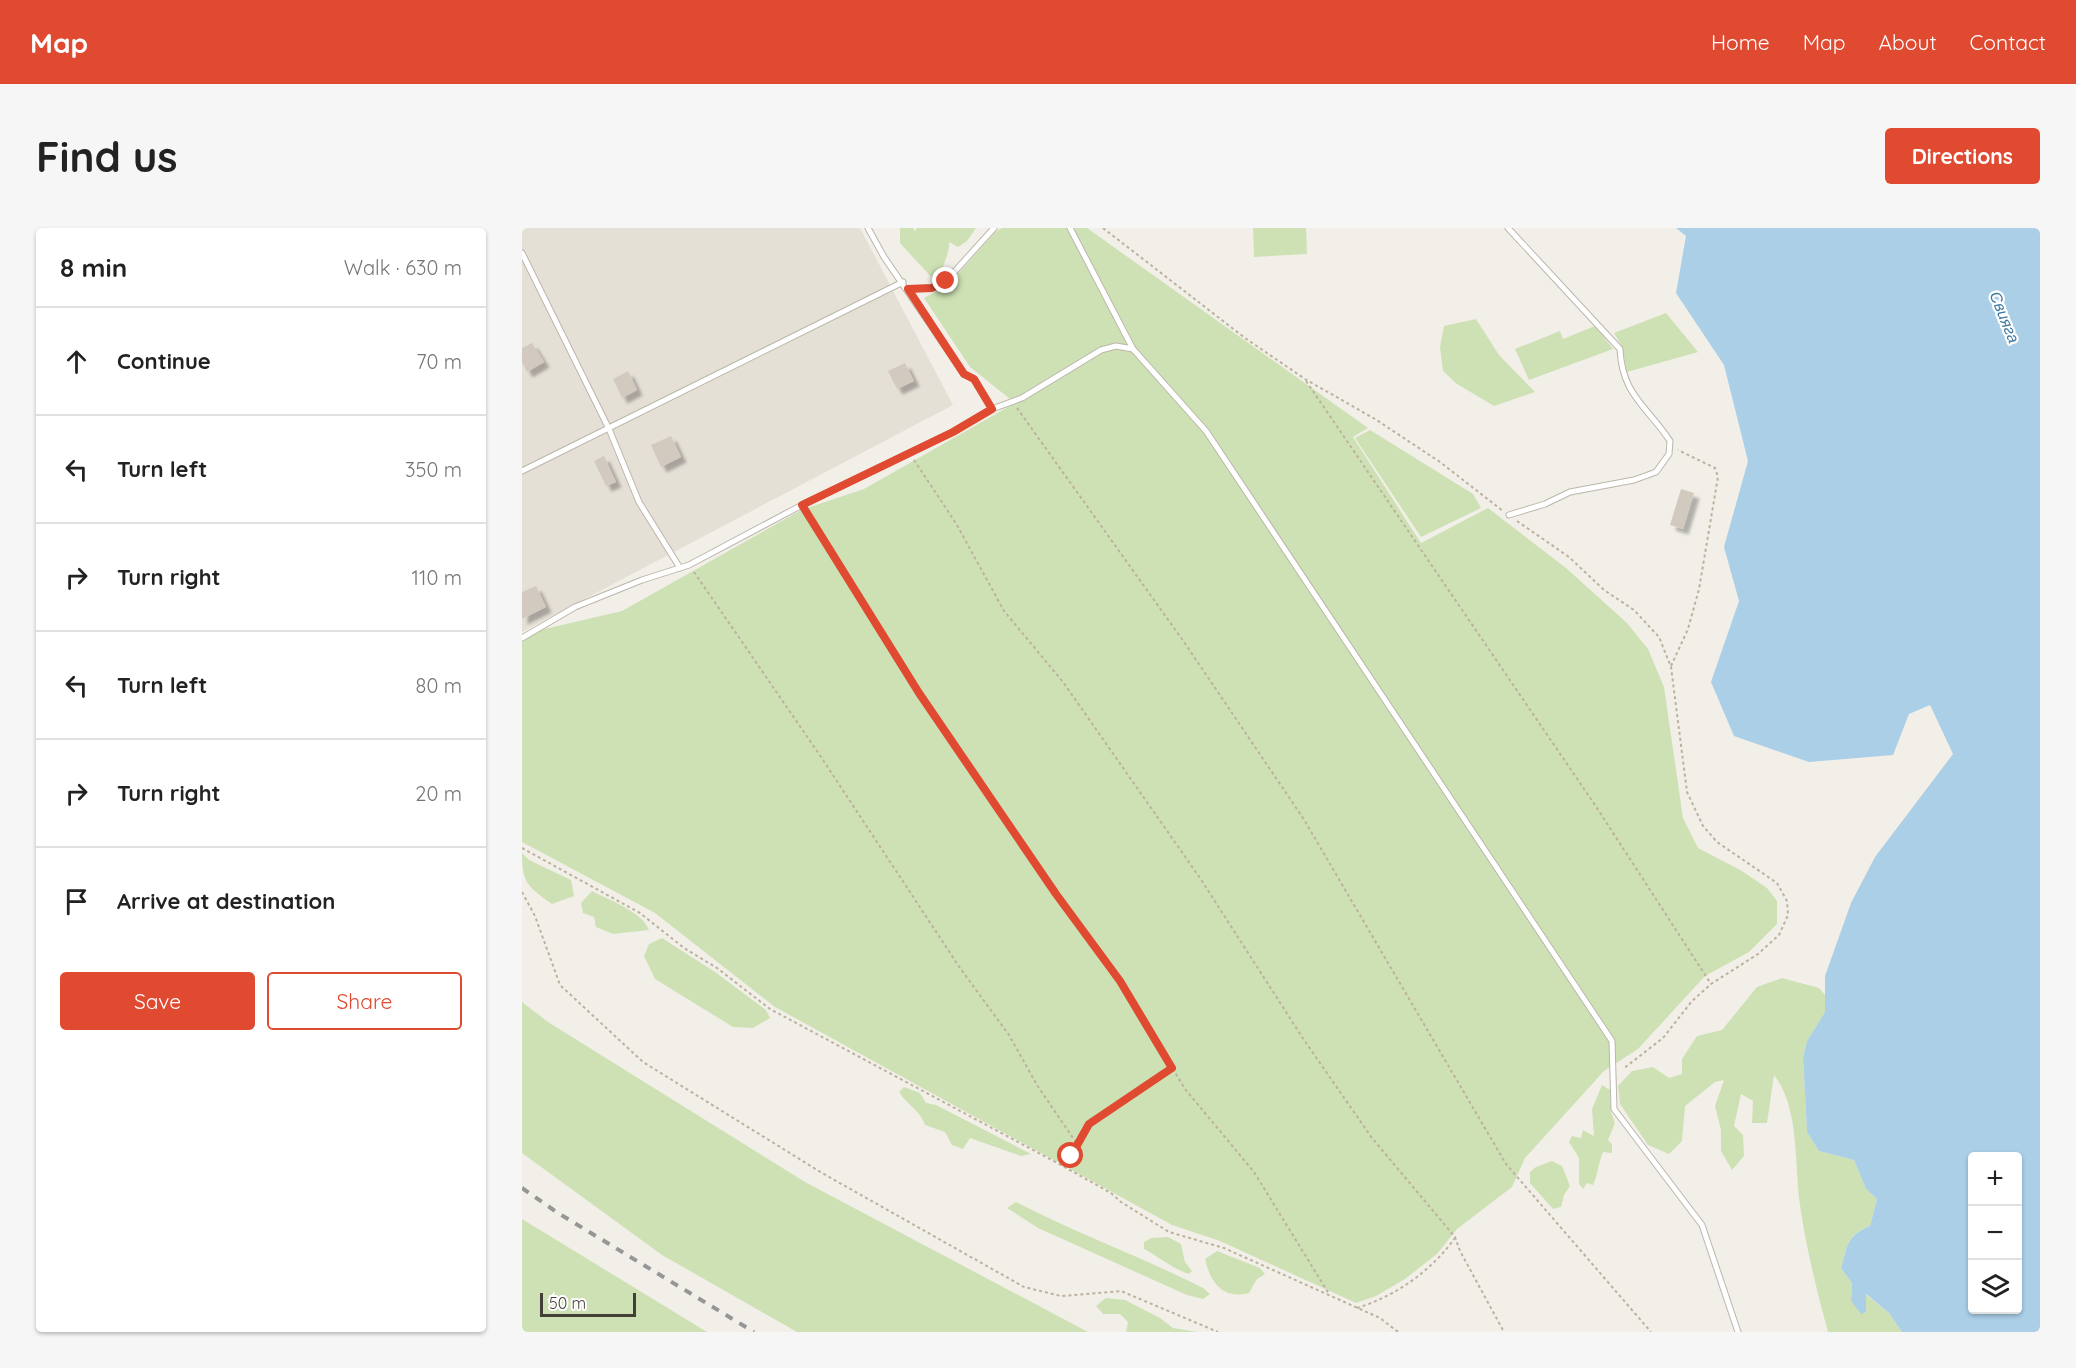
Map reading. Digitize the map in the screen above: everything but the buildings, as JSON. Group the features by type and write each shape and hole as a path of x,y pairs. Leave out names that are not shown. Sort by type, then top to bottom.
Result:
{"lane":[{"path":"868,228 884,257 964,374 974,379 992,409"},
{"path":"908,289 932,288 946,281 994,228"},
{"path":"1070,228 1133,349 1206,432 1612,1041 1614,1109 1702,1225 1738,1332"},
{"path":"1508,228 1620,349 1621,371 1634,397 1658,422 1670,441 1669,454 1656,472 1634,480 1570,492 1545,504 1509,515"},
{"path":"522,253 609,429 639,502 657,534 681,568"},
{"path":"522,471 903,282"},
{"path":"522,638 560,618 574,607 642,580 689,565 802,505 953,432 992,409 1011,402 1101,350 1116,346 1133,349"}],"path":[{"path":"1103,228 1245,338 1305,380 1375,419 1440,462 1569,557 1604,590 1634,610 1659,637 1671,668 1686,792 1691,807 1717,842 1777,883 1787,900 1788,915 1779,935 1758,954 1711,984 1692,1001 1663,1038 1640,1059 1613,1076"},
{"path":"1305,380 1594,805 1711,984"},
{"path":"1011,402 1029,422 1184,642 1303,818 1506,1164 1651,1332"},
{"path":"1670,447 1714,468 1718,477 1699,590 1688,629 1671,668"},
{"path":"909,452 957,525 1004,611 1063,682 1200,878 1304,1040 1372,1138 1455,1237 1460,1251 1504,1332"},
{"path":"802,505 919,693 1056,894 1120,981 1185,1089 1254,1172 1330,1295"},
{"path":"689,565 819,754 960,968 1009,1035 1037,1085 1077,1144"},
{"path":"522,848 640,913 684,948 717,968 770,1010 1061,1165 1111,1193 1135,1212 1169,1232 1224,1248 1380,1318 1398,1332"},
{"path":"522,892 535,916 560,985 644,1062 822,1173 1024,1287 1060,1296 1121,1291 1218,1332"},
{"path":"1061,1165 1071,1156 1089,1124 1172,1068"},
{"path":"1357,1308 1377,1302 1406,1284 1441,1257 1455,1237"}],"shaded area":[{"path":"522,228 860,228 953,405 522,632"}],"green space":[{"path":"900,228 913,228 915,231 917,228 976,228 967,241 958,247 949,242 942,278 933,279 900,243"},
{"path":"1002,228 1087,228 1368,428 1353,437 1421,543 1488,508 1566,568 1627,623 1648,649 1664,687 1683,818 1698,848 1742,871 1767,888 1777,901 1777,924 1749,952 1705,976 1638,1049 1604,1071 1525,1158 1512,1187 1457,1229 1437,1254 1405,1279 1376,1296 1356,1303 1220,1241 1172,1225 775,1007 655,913 522,842 522,638 536,631 622,611 801,510 864,489 1015,403 970,367 924,298 948,285 995,232"},
{"path":"1253,228 1306,228 1307,254 1254,257"},
{"path":"1666,313 1698,352 1627,372 1622,346 1614,333"},
{"path":"1476,319 1499,355 1535,392 1494,406 1457,384 1443,371 1440,347 1444,326"},
{"path":"1595,326 1613,349 1529,380 1515,349 1560,331 1563,339"},
{"path":"1370,430 1473,494 1481,508 1421,537 1355,438"},
{"path":"522,853 529,860 571,880 574,896 552,904 537,893 525,878"},
{"path":"592,891 632,912 645,923 649,930 613,934 596,927 594,917 583,913 581,903"},
{"path":"662,938 715,972 766,1010 770,1018 753,1028 733,1027 655,979 644,956 649,944"},
{"path":"1782,978 1819,988 1826,996 1825,1012 1807,1041 1803,1057 1807,1132 1819,1151 1854,1160 1866,1189 1877,1199 1870,1226 1852,1237 1841,1268 1852,1283 1851,1301 1865,1294 1889,1313 1902,1332 1828,1332 1802,1221 1792,1120 1782,1089 1774,1075 1767,1123 1752,1123 1753,1101 1741,1094 1734,1126 1743,1135 1744,1156 1732,1170 1721,1151 1721,1130 1715,1106 1724,1080 1715,1082 1685,1106 1682,1141 1669,1154 1648,1145 1620,1104 1618,1086 1632,1071 1653,1067 1669,1078 1682,1074 1682,1059 1697,1036 1722,1030 1757,987"},
{"path":"522,1002 548,1022 805,1182 1088,1332 797,1332 662,1255 522,1153"},
{"path":"1602,1085 1610,1090 1611,1112 1615,1123 1608,1140 1612,1144 1612,1153 1603,1152 1593,1185 1587,1183 1583,1189 1579,1184 1579,1158 1569,1142 1572,1136 1581,1138 1583,1130 1594,1136 1592,1109"},
{"path":"904,1087 920,1093 926,1103 936,1105 1031,1154 1021,1156 970,1138 963,1149 952,1145 945,1132 925,1125 920,1115 899,1092"},
{"path":"1552,1161 1562,1166 1570,1186 1564,1195 1561,1207 1553,1209 1530,1183 1530,1172"},
{"path":"1016,1202 1180,1277 1210,1294 1203,1299 1187,1295 1038,1228 1007,1208"},
{"path":"522,1219 707,1332 522,1332"},
{"path":"1168,1237 1181,1244 1185,1262 1192,1271 1189,1274 1144,1249 1144,1242 1151,1238"},
{"path":"1217,1251 1260,1268 1265,1274 1257,1279 1249,1293 1232,1294 1225,1291 1214,1282 1205,1259"},
{"path":"1106,1298 1125,1300 1160,1318 1173,1328 1197,1332 1126,1332 1128,1322 1120,1314 1103,1314 1096,1306"}],"water":[{"name":"Свияга","path":"1676,228 2040,228 2040,1332 1902,1332 1889,1313 1866,1294 1866,1312 1861,1314 1851,1301 1852,1283 1841,1268 1849,1242 1856,1234 1870,1226 1877,1199 1866,1189 1854,1160 1819,1151 1807,1132 1803,1057 1807,1041 1825,1012 1825,976 1851,903 1875,857 1953,754 1930,705 1909,714 1893,755 1809,762 1734,736 1711,682 1739,601 1724,547 1748,461 1724,365 1676,293 1686,236"}],"railway":[{"path":"522,1188 558,1213 754,1332"}],"route":[{"path":"946,281 937,287 908,289 964,374 974,379 992,409 953,432 802,505 827,550 869,616 881,628 919,693 959,748 1056,894 1120,981 1172,1068 1089,1124 1080,1136 1071,1156"}]}
